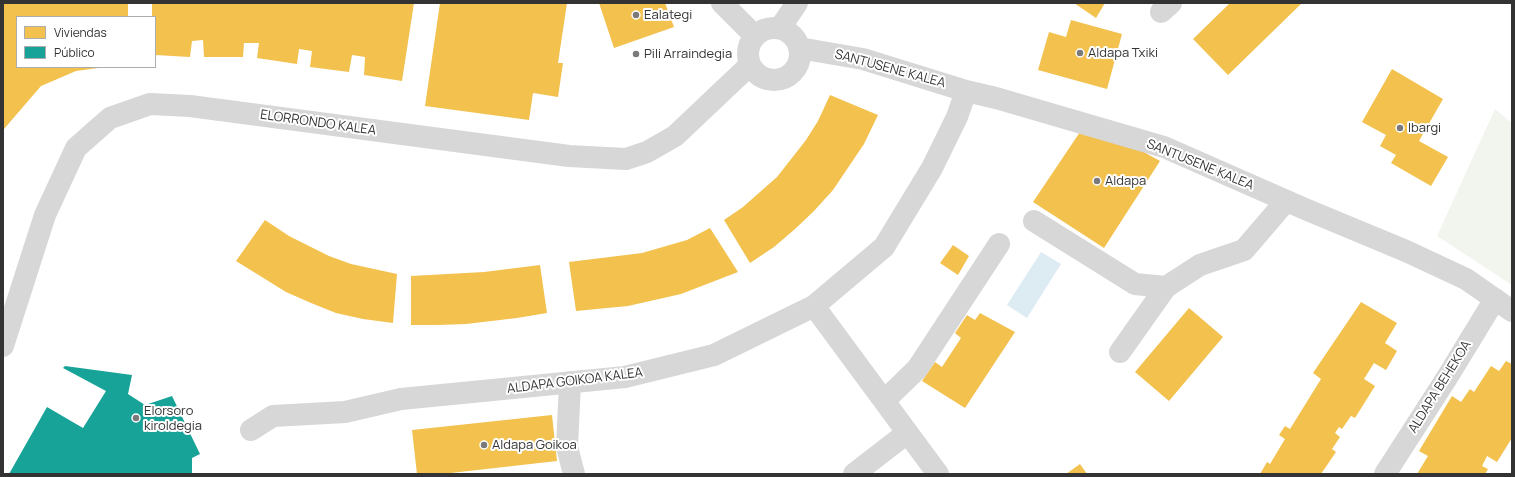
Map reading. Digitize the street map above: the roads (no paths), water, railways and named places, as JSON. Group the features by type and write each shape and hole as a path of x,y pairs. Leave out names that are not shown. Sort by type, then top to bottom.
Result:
{"street":[{"path":"722,3 755,36"},
{"path":"780,28 797,3"},
{"path":"767,28 780,28 787,31 794,37 799,48 798,64 793,72 784,77 777,79 765,78 755,71 750,65 748,50 751,41 760,32 767,28"},
{"name":"SANTUSENE KALEA","path":"799,48 863,59 966,91 996,98 1164,147 1406,251 1459,276 1503,305"},
{"name":"ELORRONDO KALEA","path":"3,346 45,215 76,148 110,118 150,104 190,106 570,156 626,159 647,152 675,136 750,65"},
{"name":"ALDAPA GOIKOA KALEA","path":"252,430 273,416 345,412 401,399 625,377 714,356 814,306 884,247 932,168 957,117 966,91"},
{"path":"1120,352 1166,287 1200,265 1244,250 1286,200"},
{"path":"1034,221 1135,284 1166,287"},
{"path":"884,401 917,369 999,244"},
{"name":"ALDAPA BEHEKOA","path":"1385,474 1448,376 1503,305"},
{"path":"814,306 938,474"},
{"path":"570,382 567,447 574,474"},
{"path":"854,474 907,432"}],"place":[{"name":"Ealategi","path":"636,15"},
{"name":"Aldapa Txiki","path":"1080,53"},
{"name":"Pili Arraindegia","path":"636,54"},
{"name":"Ibargi","path":"1400,128"},
{"name":"Aldapa","path":"1097,181"},
{"name":"Elorsoro kiroldegia","path":"136,418"},
{"name":"Aldapa Goikoa","path":"484,445"}]}
